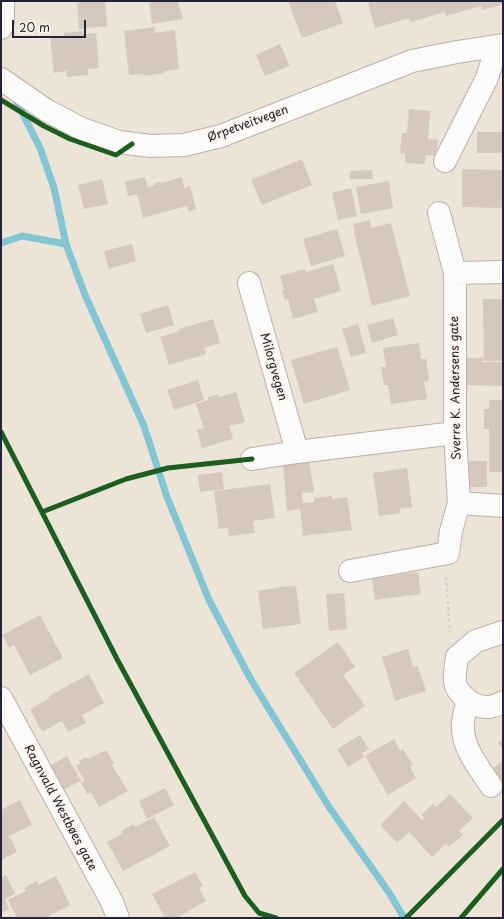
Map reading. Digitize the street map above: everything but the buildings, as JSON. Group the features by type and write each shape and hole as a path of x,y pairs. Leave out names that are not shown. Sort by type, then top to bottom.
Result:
{"street":[{"path":"1,28 3,21 3,1"},
{"path":"445,161 487,78 500,46"},
{"name":"Ørpetveitvegen","path":"1,79 46,110 82,129 119,142 150,146 184,145 221,136 412,61 457,52 500,46"},
{"name":"Sverre K. Andersens gate","path":"439,213 455,273 455,433 459,503 451,531 448,553"},
{"path":"455,273 503,272"},
{"name":"Milorgvegen","path":"248,283 297,452"},
{"path":"252,459 297,452 455,433"},
{"path":"459,503 503,506"},
{"path":"350,570 448,553"},
{"path":"503,632 476,641 457,657 455,683 460,693 477,706 488,707 503,702"},
{"name":"Ragnvald Westbøes gate","path":"1,698 112,902 118,918"},
{"path":"468,700 462,727 464,741 491,786"}],"path":[{"path":"448,553 446,579 450,633 457,657"}],"waterway":[{"path":"15,98 40,148 54,188 66,244 85,295 144,426 167,497 209,600 250,678 329,807 390,894 404,918"},
{"path":"1,243 22,236 66,244"}],"cycle path":[{"path":"1,100 44,126 70,139 116,155 132,144"},
{"path":"1,432 117,659 245,896 259,913 276,918"},
{"path":"42,512 126,479 168,468 252,459"},
{"path":"406,918 503,820"},
{"path":"461,918 503,869"}]}
